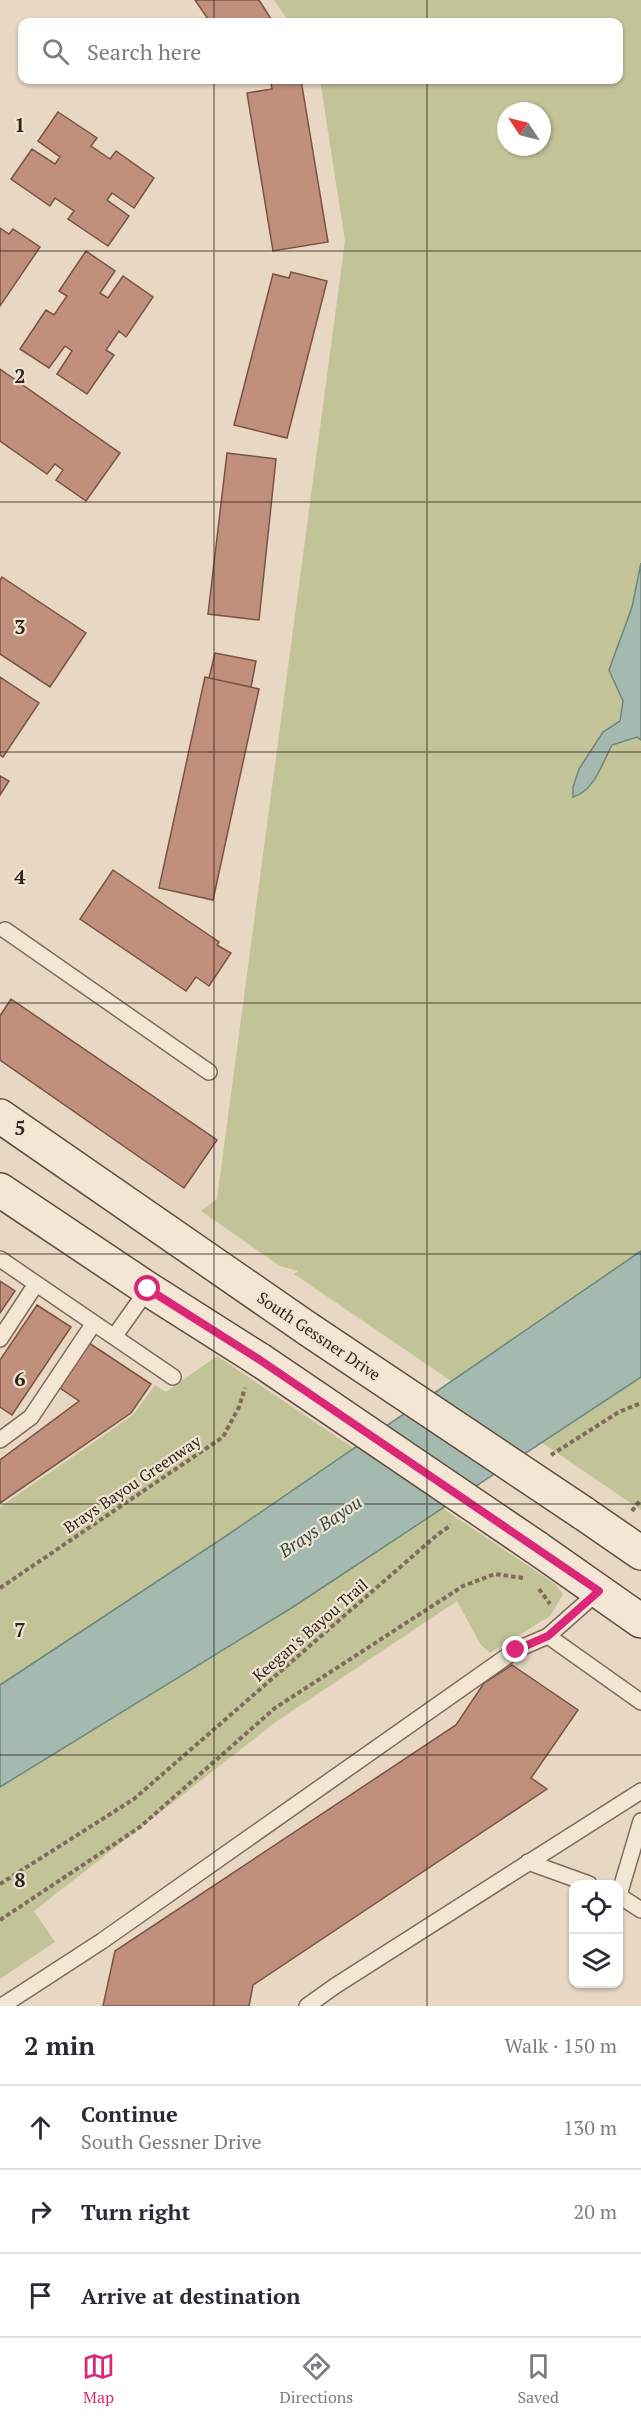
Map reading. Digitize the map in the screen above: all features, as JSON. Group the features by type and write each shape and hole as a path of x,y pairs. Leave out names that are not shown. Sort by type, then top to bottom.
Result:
{"main road":[{"name":"South Gessner Drive","path":"0,1116 308,1329 641,1553"},
{"path":"0,1190 148,1289 253,1373 534,1563 599,1591 641,1621"}],"lane":[{"path":"5,930 209,1072"},
{"path":"0,1259 173,1377"},
{"path":"0,1339 36,1284"},
{"path":"114,1337 148,1289"},
{"path":"0,1440 31,1417 94,1323"},
{"path":"2,2006 102,1941 516,1650 548,1636 599,1591"},
{"path":"548,1636 641,1702"},
{"path":"307,2006 641,1791"},
{"path":"623,1887 636,1859 641,1821"},
{"path":"528,1862 578,1880"},
{"path":"623,1898 641,1910"}],"path":[{"name":"Brays Bayou Greenway","path":"0,1588 223,1437 253,1373"},
{"path":"549,1456 619,1412 641,1403"},
{"name":"Keegan's Bayou Trail","path":"0,1884 134,1799 437,1535 456,1522"},
{"path":"0,1920 140,1827 275,1708 463,1586 534,1563"},
{"path":"537,1587 564,1622"}],"green space":[{"path":"274,0 641,0 641,1510 294,1274 298,1271 280,1266 201,1211 217,1199 345,241 321,84 623,84 623,18 286,18"},
{"path":"217,1356 555,1584 563,1594 550,1616 490,1653 481,1645 457,1601 277,1721 34,1911 55,1942 0,1979 0,1507 133,1415 155,1385 166,1392"}],"water":[{"path":"641,563 641,740 637,737 612,745 592,783 587,789 573,797 573,787 579,769 603,732 620,721 623,701 609,670 632,607"},
{"name":"Brays Bayou","path":"641,1251 641,1377 293,1607 0,1787 0,1685 229,1534"}],"building":[{"path":"195,0 259,0 270,18 207,18"},
{"path":"271,84 302,84 328,242 273,251 247,93 272,89"},
{"path":"58,112 97,138 91,146 110,159 116,151 154,178 134,208 112,193 107,200 129,216 108,246 68,219 74,211 55,198 50,206 11,179 32,149 55,164 60,157 38,141"},
{"path":"0,228 9,234 13,229 40,247 0,306"},
{"path":"86,251 115,271 100,293 108,298 123,276 153,297 126,337 119,331 106,350 114,355 87,394 57,374 72,351 65,346 49,368 20,349 46,310 54,315 67,296 59,291"},
{"path":"291,272 327,281 287,438 234,425 273,274 289,278"},
{"path":"0,369 120,453 86,501 56,480 63,470 55,464 47,474 0,441"},
{"path":"227,453 276,459 259,620 208,614"},
{"path":"2,577 86,633 50,687 0,654 0,580"},
{"path":"215,653 256,661 251,687 209,678"},
{"path":"0,677 39,703 3,757 0,755"},
{"path":"205,677 259,689 213,900 159,888"},
{"path":"0,776 9,781 0,795"},
{"path":"113,870 219,942 217,945 231,953 209,986 196,977 186,991 80,919"},
{"path":"11,999 217,1140 184,1188 0,1060 0,1016"},
{"path":"0,1281 15,1291 0,1313"},
{"path":"37,1305 71,1327 12,1415 0,1407 0,1360"},
{"path":"89,1343 151,1384 131,1413 0,1503 0,1460 79,1401 60,1388"},
{"path":"512,1665 578,1710 531,1778 547,1789 253,1985 249,2006 103,2006 115,1951 456,1725 484,1683"}],"route":[{"path":"148,1289 260,1360 599,1591 548,1636 516,1650"}]}
